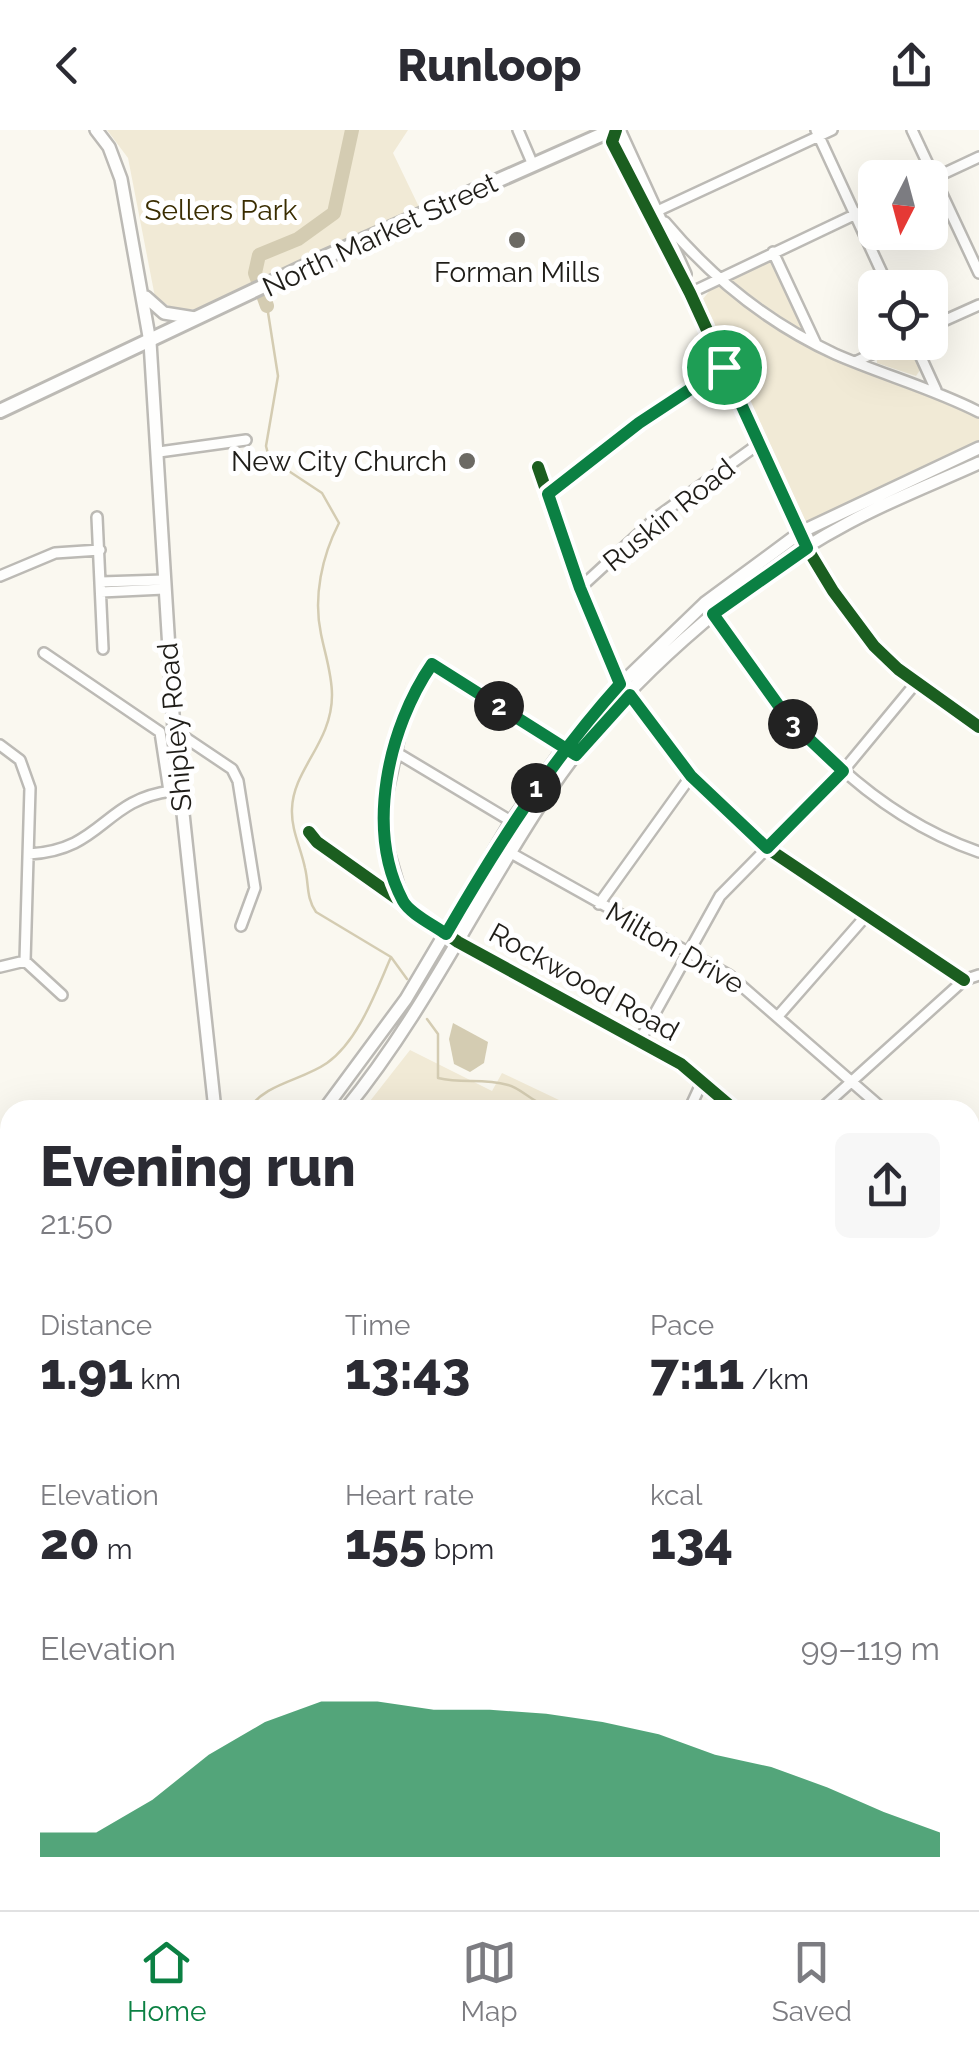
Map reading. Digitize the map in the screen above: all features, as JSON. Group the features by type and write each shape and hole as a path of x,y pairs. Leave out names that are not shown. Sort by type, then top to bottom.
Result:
{"main road":[{"name":"Shipley Road","path":"96,130 117,163 150,342 159,452 167,731 214,1100"},
{"path":"615,130 807,548 856,624 915,684 979,727"},
{"name":"North Market Street","path":"0,411 615,130"},
{"path":"144,293 164,313 202,317"},
{"path":"332,1100 385,1030 511,822 564,748 620,684 801,532 979,448"},
{"path":"353,1100 402,1035 524,829 576,755 709,608 848,523 979,463"}],"street":[{"path":"518,130 533,165"},
{"path":"832,130 818,133 657,216 716,278 778,324 855,362 936,390 979,412"},
{"path":"912,130 924,160"},
{"path":"818,133 881,270"},
{"path":"948,171 979,157"},
{"path":"948,210 979,273"},
{"path":"690,293 858,213"},
{"path":"772,252 817,345"},
{"path":"948,320 979,305"},
{"path":"855,362 859,360"},
{"path":"922,360 936,390"},
{"path":"548,494 639,423 724,367"},
{"path":"159,452 246,440"},
{"name":"Ruskin Road","path":"580,588 657,516 760,443"},
{"path":"538,467 580,588 620,684 691,776 767,848 964,980"},
{"path":"97,517 103,649"},
{"path":"0,576 55,553 100,550"},
{"path":"101,587 164,584"},
{"path":"709,608 789,720 843,771 948,841 979,852"},
{"path":"44,653 232,769 238,781 256,888 242,926"},
{"path":"404,904 381,824 394,751 409,706 432,664 576,755"},
{"path":"640,1040 720,896 843,771 915,684"},
{"path":"0,746 26,769 29,854 24,961"},
{"path":"394,751 524,829"},
{"path":"599,904 691,776"},
{"path":"29,854 72,848 140,796 174,791"},
{"name":"Rockwood Road","path":"310,832 317,842 458,942 640,1040 723,1100"},
{"name":"Milton Drive","path":"498,846 728,975 779,1015 873,1100"},
{"path":"779,1015 865,917"},
{"path":"0,967 24,961"},
{"path":"24,961 62,995"},
{"path":"831,1100 964,980 979,975"},
{"path":"694,1100 702,1082"}],"green space":[{"name":"Sellers Park","path":"107,130 408,130 393,153 420,209 197,309 174,309 155,297 128,158"},
{"path":"771,259 804,324 801,331 729,280"},
{"path":"714,285 722,286 802,341 979,415 979,445 807,525 703,299"},
{"path":"915,360 920,370 916,376 877,363"},
{"path":"410,1050 492,1091 502,1073 559,1100 371,1100"}],"shaded area":[{"path":"453,1023 488,1042 484,1063 470,1072 454,1064 449,1039"}],"waterway":[{"path":"267,306 255,273 259,255 298,239 334,213 352,130"},
{"path":"256,1100 317,1069 338,1053 365,1014 391,957 316,912 293,824 294,795 330,712 332,687 319,620 319,591 328,549 339,523 322,493 269,458 266,446 278,376 267,306"},
{"path":"391,957 407,979"},
{"path":"427,1019 438,1034 438,1078 498,1083 533,1100"}],"cycle path":[{"path":"616,130 612,142 690,293 807,548 833,591 874,646 898,669 979,727"},
{"path":"538,467 580,588 621,684 691,776 767,848 964,980"},
{"path":"309,832 317,842 458,942 681,1064 723,1100"}],"place":[{"name":"Forman Mills","path":"517,240"},
{"name":"New City Church","path":"467,461"}],"route":[{"path":"724,367 639,423 548,494 580,588 620,684 564,748 511,822 446,934 404,904 381,824 394,751 409,706 432,664 564,748 576,755 630,695 691,776 767,848 843,771 789,720 748,668 713,614 807,548 724,367"}]}
